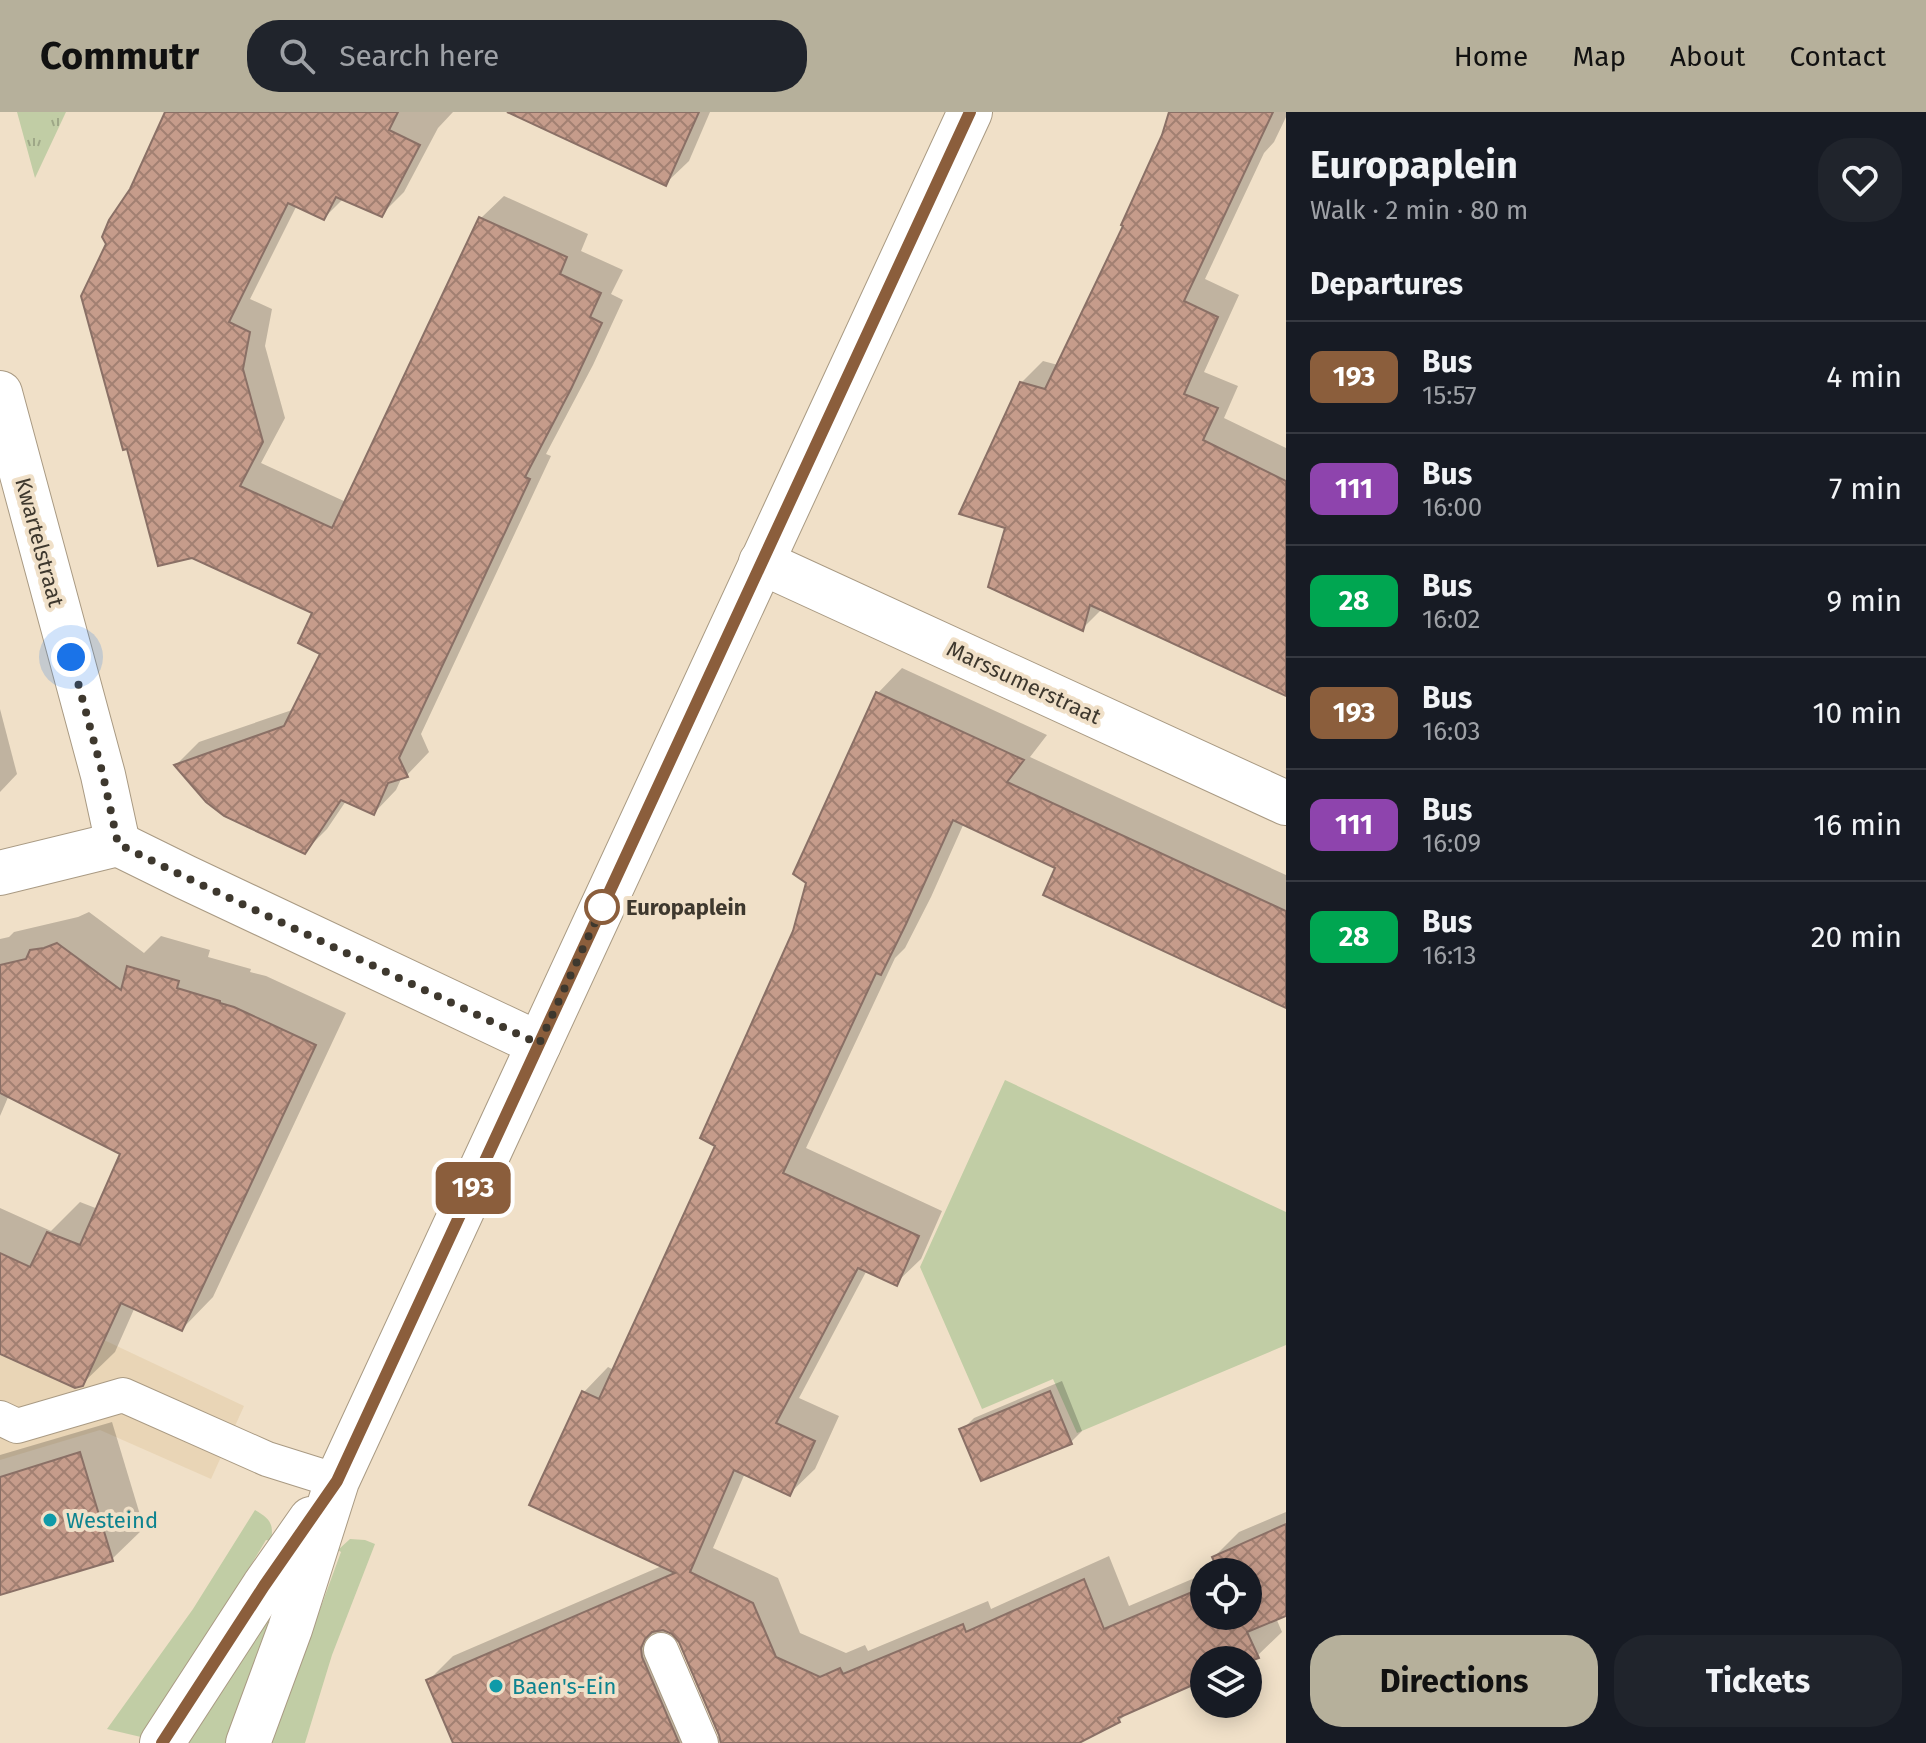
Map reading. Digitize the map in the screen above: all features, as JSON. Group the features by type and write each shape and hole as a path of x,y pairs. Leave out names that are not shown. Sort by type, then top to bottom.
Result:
{"main road":[{"path":"248,1743 290,1629 337,1481 970,112"},
{"name":"Kwartelstraat","path":"0,393 103,775 118,844"},
{"name":"Marssumerstraat","path":"761,562 1286,803"},
{"path":"0,873 118,844 539,1044"},
{"path":"162,1743 337,1481"}],"lane":[{"path":"0,1418 17,1426 123,1395 267,1459 337,1481"},
{"path":"661,1650 701,1743"}],"shaded area":[{"path":"0,1291 244,1406 211,1479 100,1430 0,1460"}],"green space":[{"path":"17,112 66,112 35,178"},
{"path":"1005,1080 1286,1212 1286,1345 1077,1433 1053,1379 982,1409 920,1267"},
{"path":"255,1510 270,1522 271,1541 266,1540 141,1737 107,1729 193,1609"},
{"path":"350,1539 375,1544 332,1655 305,1743 271,1743 341,1552 338,1550"},
{"path":"268,1613 273,1615 229,1743 183,1743"}],"building":[{"path":"165,112 398,112 389,130 420,145 382,217 336,197 324,220 288,203 229,322 250,332 243,369 263,442 240,486 332,528 479,217 567,257 560,274 601,293 590,317 602,323 525,477 530,479 399,758 408,777 388,783 374,815 341,800 305,854 224,816 206,802 174,765 284,726 320,654 298,643 312,613 192,558 158,566 81,296 106,244 102,237 109,220 130,189"},
{"path":"507,112 699,112 666,186"},
{"path":"1169,112 1273,112 1184,301 1218,317 1184,394 1218,408 1203,440 1286,481 1286,696 1090,605 1083,631 988,587 1005,528 959,514 1020,382 1045,389 1123,226"},
{"path":"876,692 1024,760 1007,782 1286,911 1286,1008 1043,895 1055,868 953,820 881,975 876,973 783,1173 919,1236 897,1286 858,1268 776,1423 815,1441 790,1496 734,1470 690,1572 753,1603 776,1657 820,1677 840,1668 843,1674 963,1624 966,1632 1084,1579 1104,1629 1190,1593 1190,1630 1252,1630 1247,1632 1253,1646 1190,1646 1190,1686 1118,1718 1120,1722 1079,1743 721,1743 679,1642 663,1630 652,1632 645,1639 641,1648 642,1657 679,1743 453,1743 426,1680 675,1573 529,1505 582,1391 599,1399 715,1146 700,1138 793,931 806,883 793,874"},
{"path":"57,943 121,990 127,966 179,981 177,988 220,1001 316,1045 182,1331 121,1303 83,1386 75,1388 0,1354 0,1253 30,1267 47,1232 80,1245 120,1154 0,1093 0,965 26,959 30,950"},
{"path":"1050,1391 1072,1444 981,1481 959,1429"},
{"name":"Westeind","path":"80,1452 113,1561 0,1595 0,1477"},
{"path":"1286,1524 1286,1616 1262,1626 1262,1558 1212,1557"}],"bus line":[{"name":"193","path":"162,1743 337,1481 970,112"}],"place":[{"name":"Europaplein","path":"602,907"},
{"name":"Westeind","path":"50,1520"},
{"name":"Baen's-Ein","path":"496,1686"}],"route":[{"path":"71,657 118,844 539,1044 602,907"}]}
